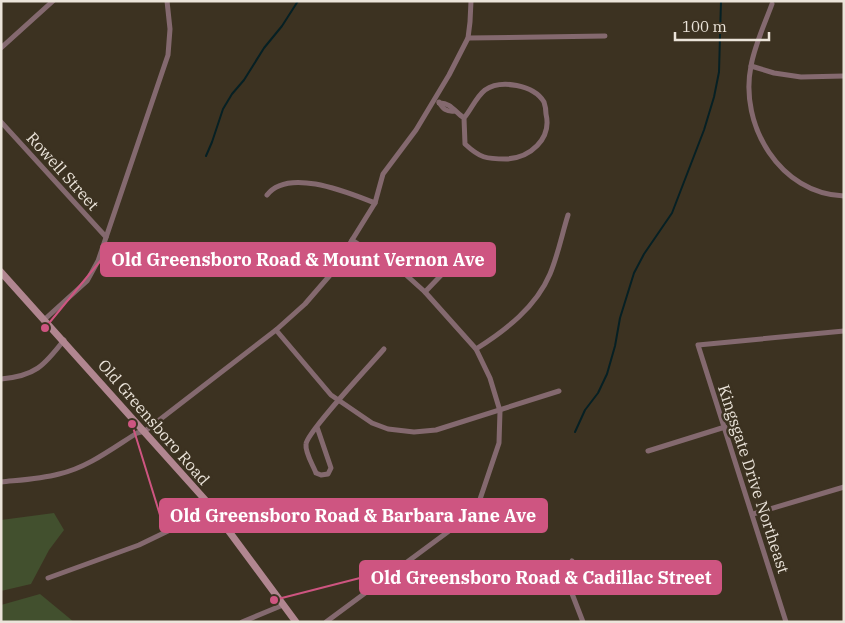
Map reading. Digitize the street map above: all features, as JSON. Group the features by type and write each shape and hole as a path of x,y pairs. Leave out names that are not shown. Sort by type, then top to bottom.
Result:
{"street":[{"path":"1,48 53,1"},
{"path":"45,319 87,281 98,261 168,55 170,30 167,1"},
{"path":"1,482 60,474 92,462 138,433 145,431 276,330 305,304 331,274 375,204 383,174 416,130 468,38 471,1"},
{"path":"772,4 751,66 751,109 757,131 768,152 797,182 814,190 835,196 844,196"},
{"path":"468,38 605,36"},
{"path":"751,66 774,73 800,77 844,76"},
{"path":"517,84 532,92 544,102 547,118 546,132 538,146 526,155 513,158 488,159 476,155 465,144 464,118 486,90 500,85 517,84"},
{"path":"434,99 453,107 454,111 464,118"},
{"name":"Rowell Street","path":"1,122 106,237"},
{"path":"267,196 273,188 279,186 306,183 339,189 375,204"},
{"path":"476,349 496,336 519,317 538,296 550,274 568,215"},
{"path":"326,622 476,510 500,443 500,410 490,378 476,349 425,292 405,274 352,240"},
{"path":"425,292 470,245"},
{"name":"Old Greensboro Road","path":"1,272 64,340 208,503 296,622"},
{"path":"276,330 331,395 380,427 399,431 425,432 436,430 559,391"},
{"name":"Kingsgate Drive Northeast","path":"786,622 698,345 844,331"},
{"path":"1,379 24,376 36,370 49,359 64,340"},
{"path":"317,428 331,468 328,474 321,475 316,473 306,448 306,442 338,401 384,349"},
{"path":"648,451 725,427"},
{"path":"753,514 844,486"},
{"path":"48,578 146,542 168,531 208,503"},
{"path":"572,561 566,571 571,591 583,622"},
{"path":"242,622 283,605"}],"green space":[{"path":"54,513 64,530 49,550 31,584 1,591 1,520"},
{"path":"40,594 74,622 1,622 1,605"}],"waterway":[{"path":"206,156 223,109 298,1"},
{"path":"575,432 585,410 598,393 607,374 620,318 634,273 644,254 672,213 704,130 719,72 721,1"}],"place":[{"name":"Old Greensboro Road & Mount Vernon Ave","path":"45,328"},
{"name":"Old Greensboro Road & Barbara Jane Ave","path":"132,424"},
{"name":"Old Greensboro Road & Cadillac Street","path":"274,600"}]}
